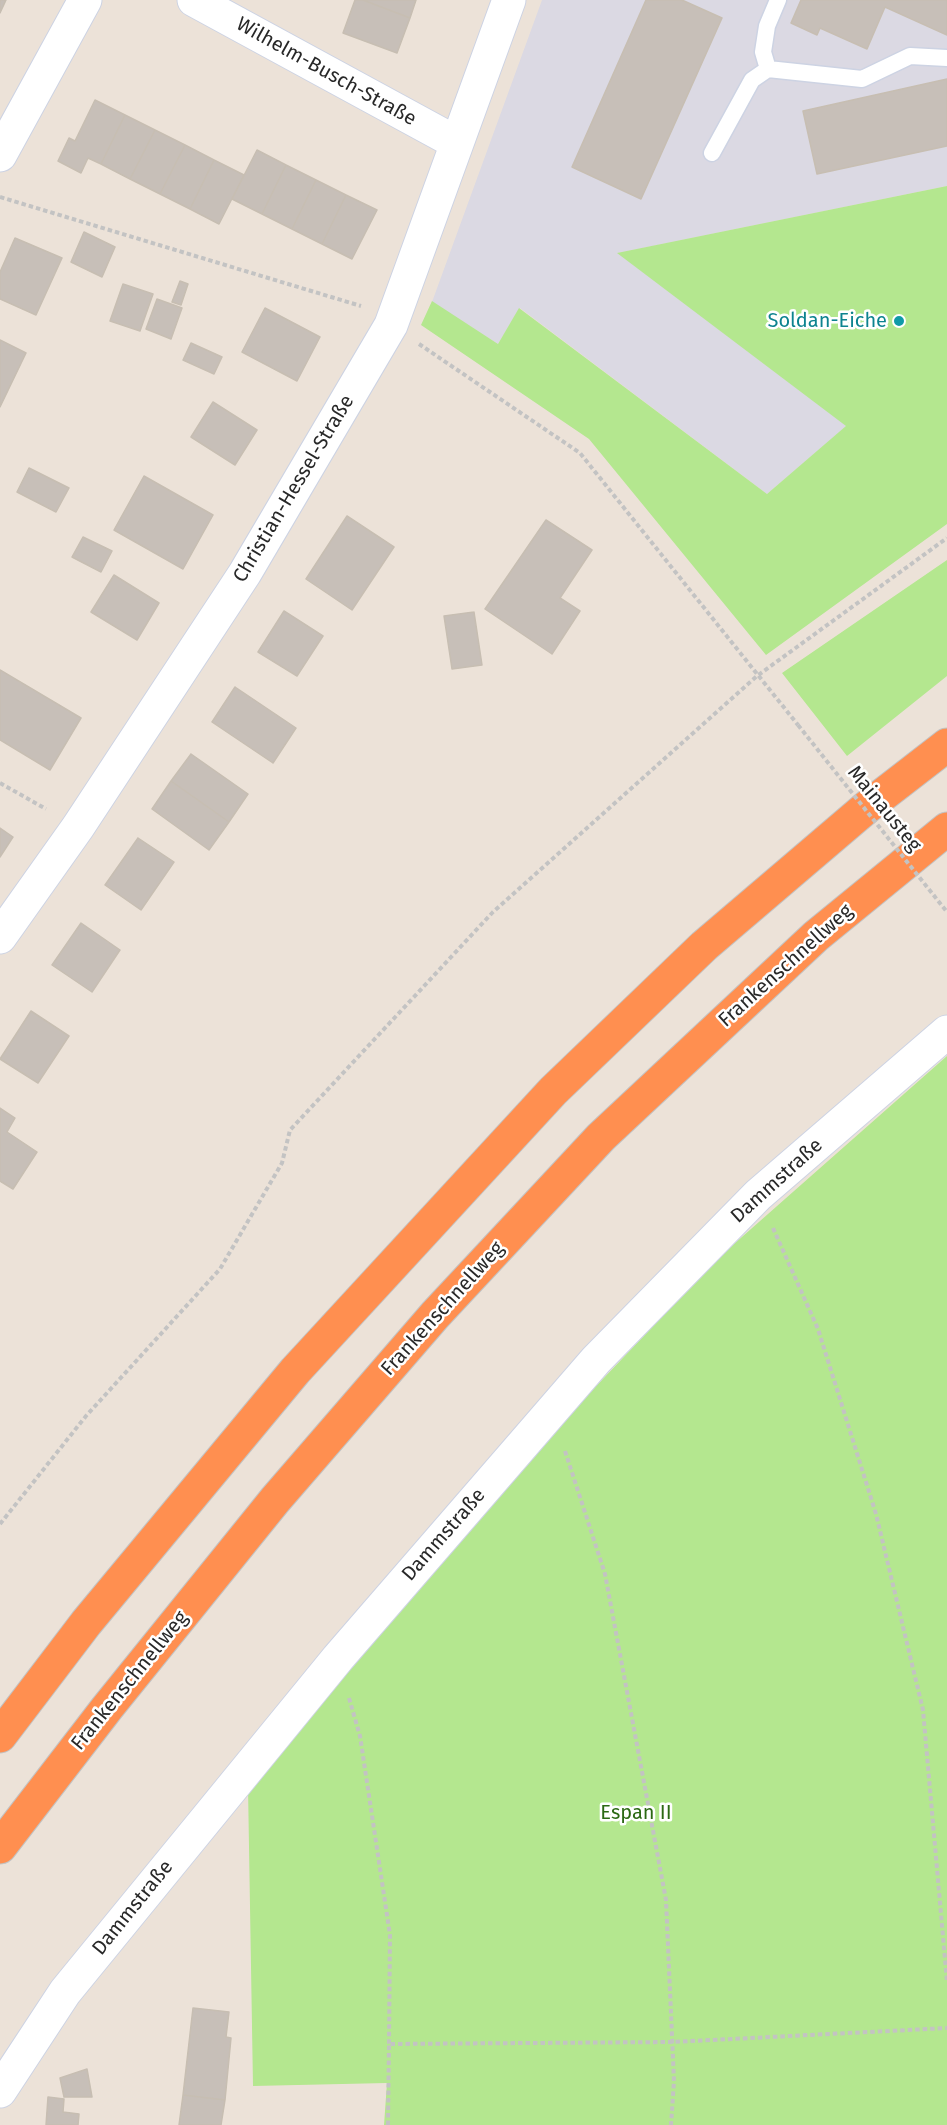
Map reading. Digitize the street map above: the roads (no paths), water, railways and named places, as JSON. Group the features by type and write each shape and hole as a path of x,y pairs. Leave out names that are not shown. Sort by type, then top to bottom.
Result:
{"highway":[{"path":"0,1736 86,1623 295,1371 553,1091 704,946 867,807 947,745"},
{"name":"Frankenschnellweg","path":"0,1847 107,1708 275,1500 435,1315 601,1137 816,936 947,829"}],"street":[{"path":"0,155 85,0"},
{"name":"Wilhelm-Busch-Straße","path":"194,0 457,143"},
{"name":"Christian-Hessel-Straße","path":"0,937 78,827 245,573 391,325 509,0"},
{"name":"Dammstraße","path":"0,2091 65,1992 338,1658 596,1360 758,1195 947,1032"}],"lane":[{"path":"768,69 763,52 767,26 778,0"},
{"path":"712,153 752,80 768,69 862,79 910,56 947,58"}],"place":[{"name":"Soldan-Eiche","path":"899,321"}],"park label":[{"name":"Espan II","path":"636,1813"}]}
